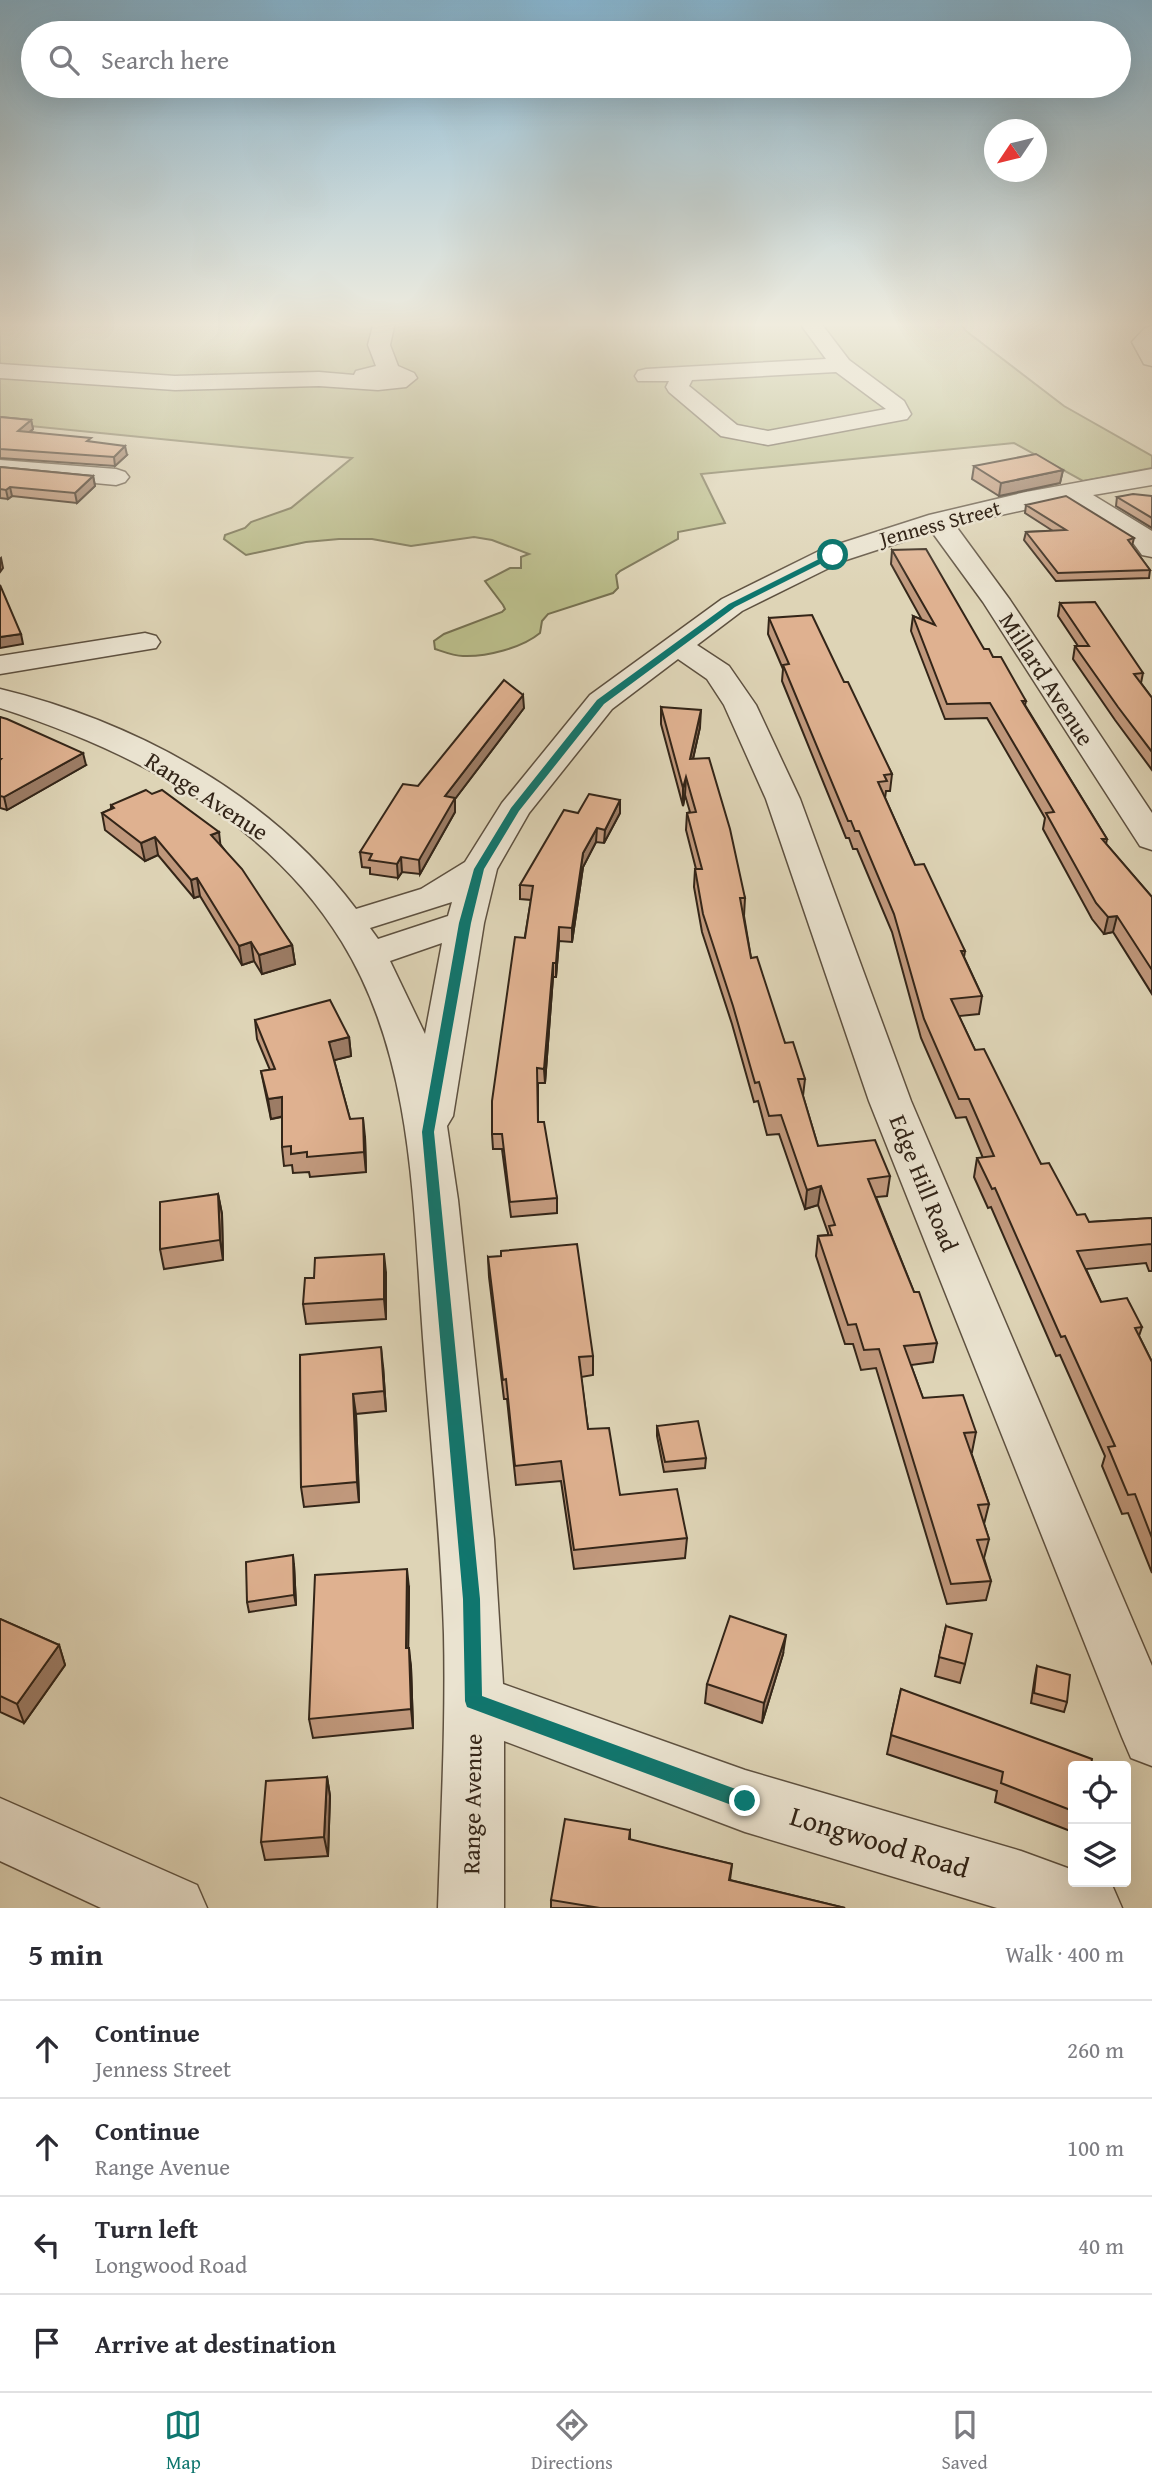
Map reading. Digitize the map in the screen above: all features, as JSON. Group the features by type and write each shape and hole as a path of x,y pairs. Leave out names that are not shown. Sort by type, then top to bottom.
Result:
{"street":[{"path":"705,411 729,431 768,438 899,414 898,411"},
{"path":"0,467 116,477"},
{"name":"Jenness Street","path":"428,1132 465,923 479,869 514,810 601,702 732,605 833,555 938,521 1152,477"},
{"path":"1069,492 1144,538 1152,549"},
{"name":"Millard Avenue","path":"938,521 996,600 1152,839"},
{"path":"0,665 145,642"},
{"name":"Edge Hill Road","path":"678,645 718,673 740,705 783,799 890,1101 1152,1737"},
{"name":"Range Avenue","path":"0,698 37,709 124,745 217,796 243,814 301,863 359,939 407,1041 428,1132 471,1599 471,1908"},
{"name":"Jenness Street","path":"359,939 468,879 479,869"},
{"path":"359,939 465,923"},
{"name":"Longwood Road","path":"473,1701 745,1801 1021,1883 1089,1908"},
{"path":"0,1829 174,1908"}],"green space":[{"path":"0,411 1073,411 1152,456 1152,468 1083,481 1014,443 701,474 725,523 678,532 678,539 620,571 616,575 618,588 613,593 548,614 542,621 540,633 524,643 493,653 460,656 435,649 434,641 444,634 502,612 505,609 503,605 485,581 510,568 521,568 521,557 529,554 492,540 474,537 411,546 372,539 339,539 306,542 246,555 224,539 225,535 245,528 251,522 291,508 352,458 0,423"}],"building":[{"path":"0,417 31,420 18,431 91,438 87,441 125,446 114,457 0,449"},
{"path":"1036,454 1063,470 1001,483 974,466"},
{"path":"0,467 93,476 75,493 10,487 6,490 0,489"},
{"path":"1133,494 1152,496 1152,518 1117,497"},
{"path":"1066,496 1134,538 1128,540 1150,570 1058,573 1026,532 1066,530 1026,505"},
{"path":"926,549 984,649 989,649 993,657 1001,657 1026,701 1022,701 1107,839 1102,839 1152,897 1152,970 1117,916 1108,917 1096,903 1046,813 1054,812 990,703 947,704 913,616 935,625 892,550"},
{"path":"0,585 21,634 0,637"},
{"path":"1095,602 1143,673 1134,674 1152,698 1152,752 1075,646 1089,646 1060,603"},
{"path":"812,615 892,774 884,775 887,781 878,782 915,865 924,864 965,951 961,951 982,996 951,999 975,1050 984,1049 1041,1164 1049,1163 1077,1215 1085,1214 1089,1222 1152,1218 1152,1245 1077,1251 1101,1302 1127,1298 1142,1327 1135,1328 1152,1362 1152,1538 1135,1494 1128,1495 1108,1447 1115,1446 1065,1336 1061,1337 995,1188 992,1189 977,1158 994,1156 969,1099 959,1099 924,1019 894,914 859,831 855,831 851,821 848,821 783,665 789,664 769,618"},
{"path":"504,680 523,695 445,796 455,798 419,860 401,857 397,864 369,860 372,854 360,852 403,784 418,786"},
{"path":"661,707 701,710 690,759 709,758 730,829 745,898 740,898 751,958 757,957 785,1043 793,1042 805,1079 798,1079 818,1146 875,1140 890,1176 868,1179 914,1292 919,1292 937,1343 904,1346 923,1398 963,1395 976,1432 964,1433 989,1504 978,1505 989,1539 977,1540 991,1581 951,1584 879,1349 864,1350 856,1324 848,1325 818,1236 832,1235 829,1226 835,1225 821,1186 807,1190 781,1115 769,1116 759,1082 755,1083 703,914 695,869 702,869 687,813 696,812 686,777 683,788"},
{"path":"0,717 83,753 4,797 0,796"},
{"path":"146,790 152,794 162,790 219,832 211,835 242,869 292,945 259,955 251,942 239,946 197,878 191,880 155,837 141,843 102,813 114,808 111,805"},
{"path":"589,794 620,800 605,830 597,828 583,853 572,928 559,927 556,963 553,963 544,1069 537,1068 538,1122 544,1122 557,1198 510,1202 502,1134 492,1134 492,1101 515,937 525,938 533,886 520,885 564,810 578,813"},
{"path":"330,1000 349,1037 329,1042 350,1119 363,1118 364,1152 307,1157 307,1152 291,1154 291,1146 282,1147 282,1097 268,1099 261,1071 275,1069 255,1020"},
{"path":"218,1194 220,1240 160,1249 160,1202"},
{"path":"577,1244 593,1356 579,1357 588,1429 609,1428 620,1495 677,1489 687,1538 574,1550 561,1461 515,1466 506,1379 503,1380 488,1257 501,1256 501,1251"},
{"path":"384,1254 384,1299 303,1304 305,1278 314,1278 315,1258"},
{"path":"381,1347 384,1391 353,1394 357,1482 301,1487 300,1355"},
{"path":"698,1421 706,1458 665,1462 657,1426"},
{"path":"293,1555 294,1595 247,1602 246,1562"},
{"path":"407,1569 406,1648 409,1648 411,1709 309,1719 315,1575"},
{"path":"730,1616 786,1635 764,1703 707,1684"},
{"path":"0,1619 59,1645 17,1704 0,1696"},
{"path":"946,1626 972,1634 965,1664 939,1657"},
{"path":"1037,1666 1070,1675 1067,1702 1034,1693"},
{"path":"901,1689 1092,1759 1068,1761 1068,1809 1001,1783 1003,1772 891,1735"},
{"path":"327,1777 324,1837 261,1842 266,1781"},
{"path":"565,1819 630,1830 629,1839 732,1864 729,1880 845,1908 600,1908 551,1900"}],"route":[{"path":"745,1801 473,1701 471,1599 428,1132 465,923 479,869 514,810 601,702 732,605 833,555"}]}
